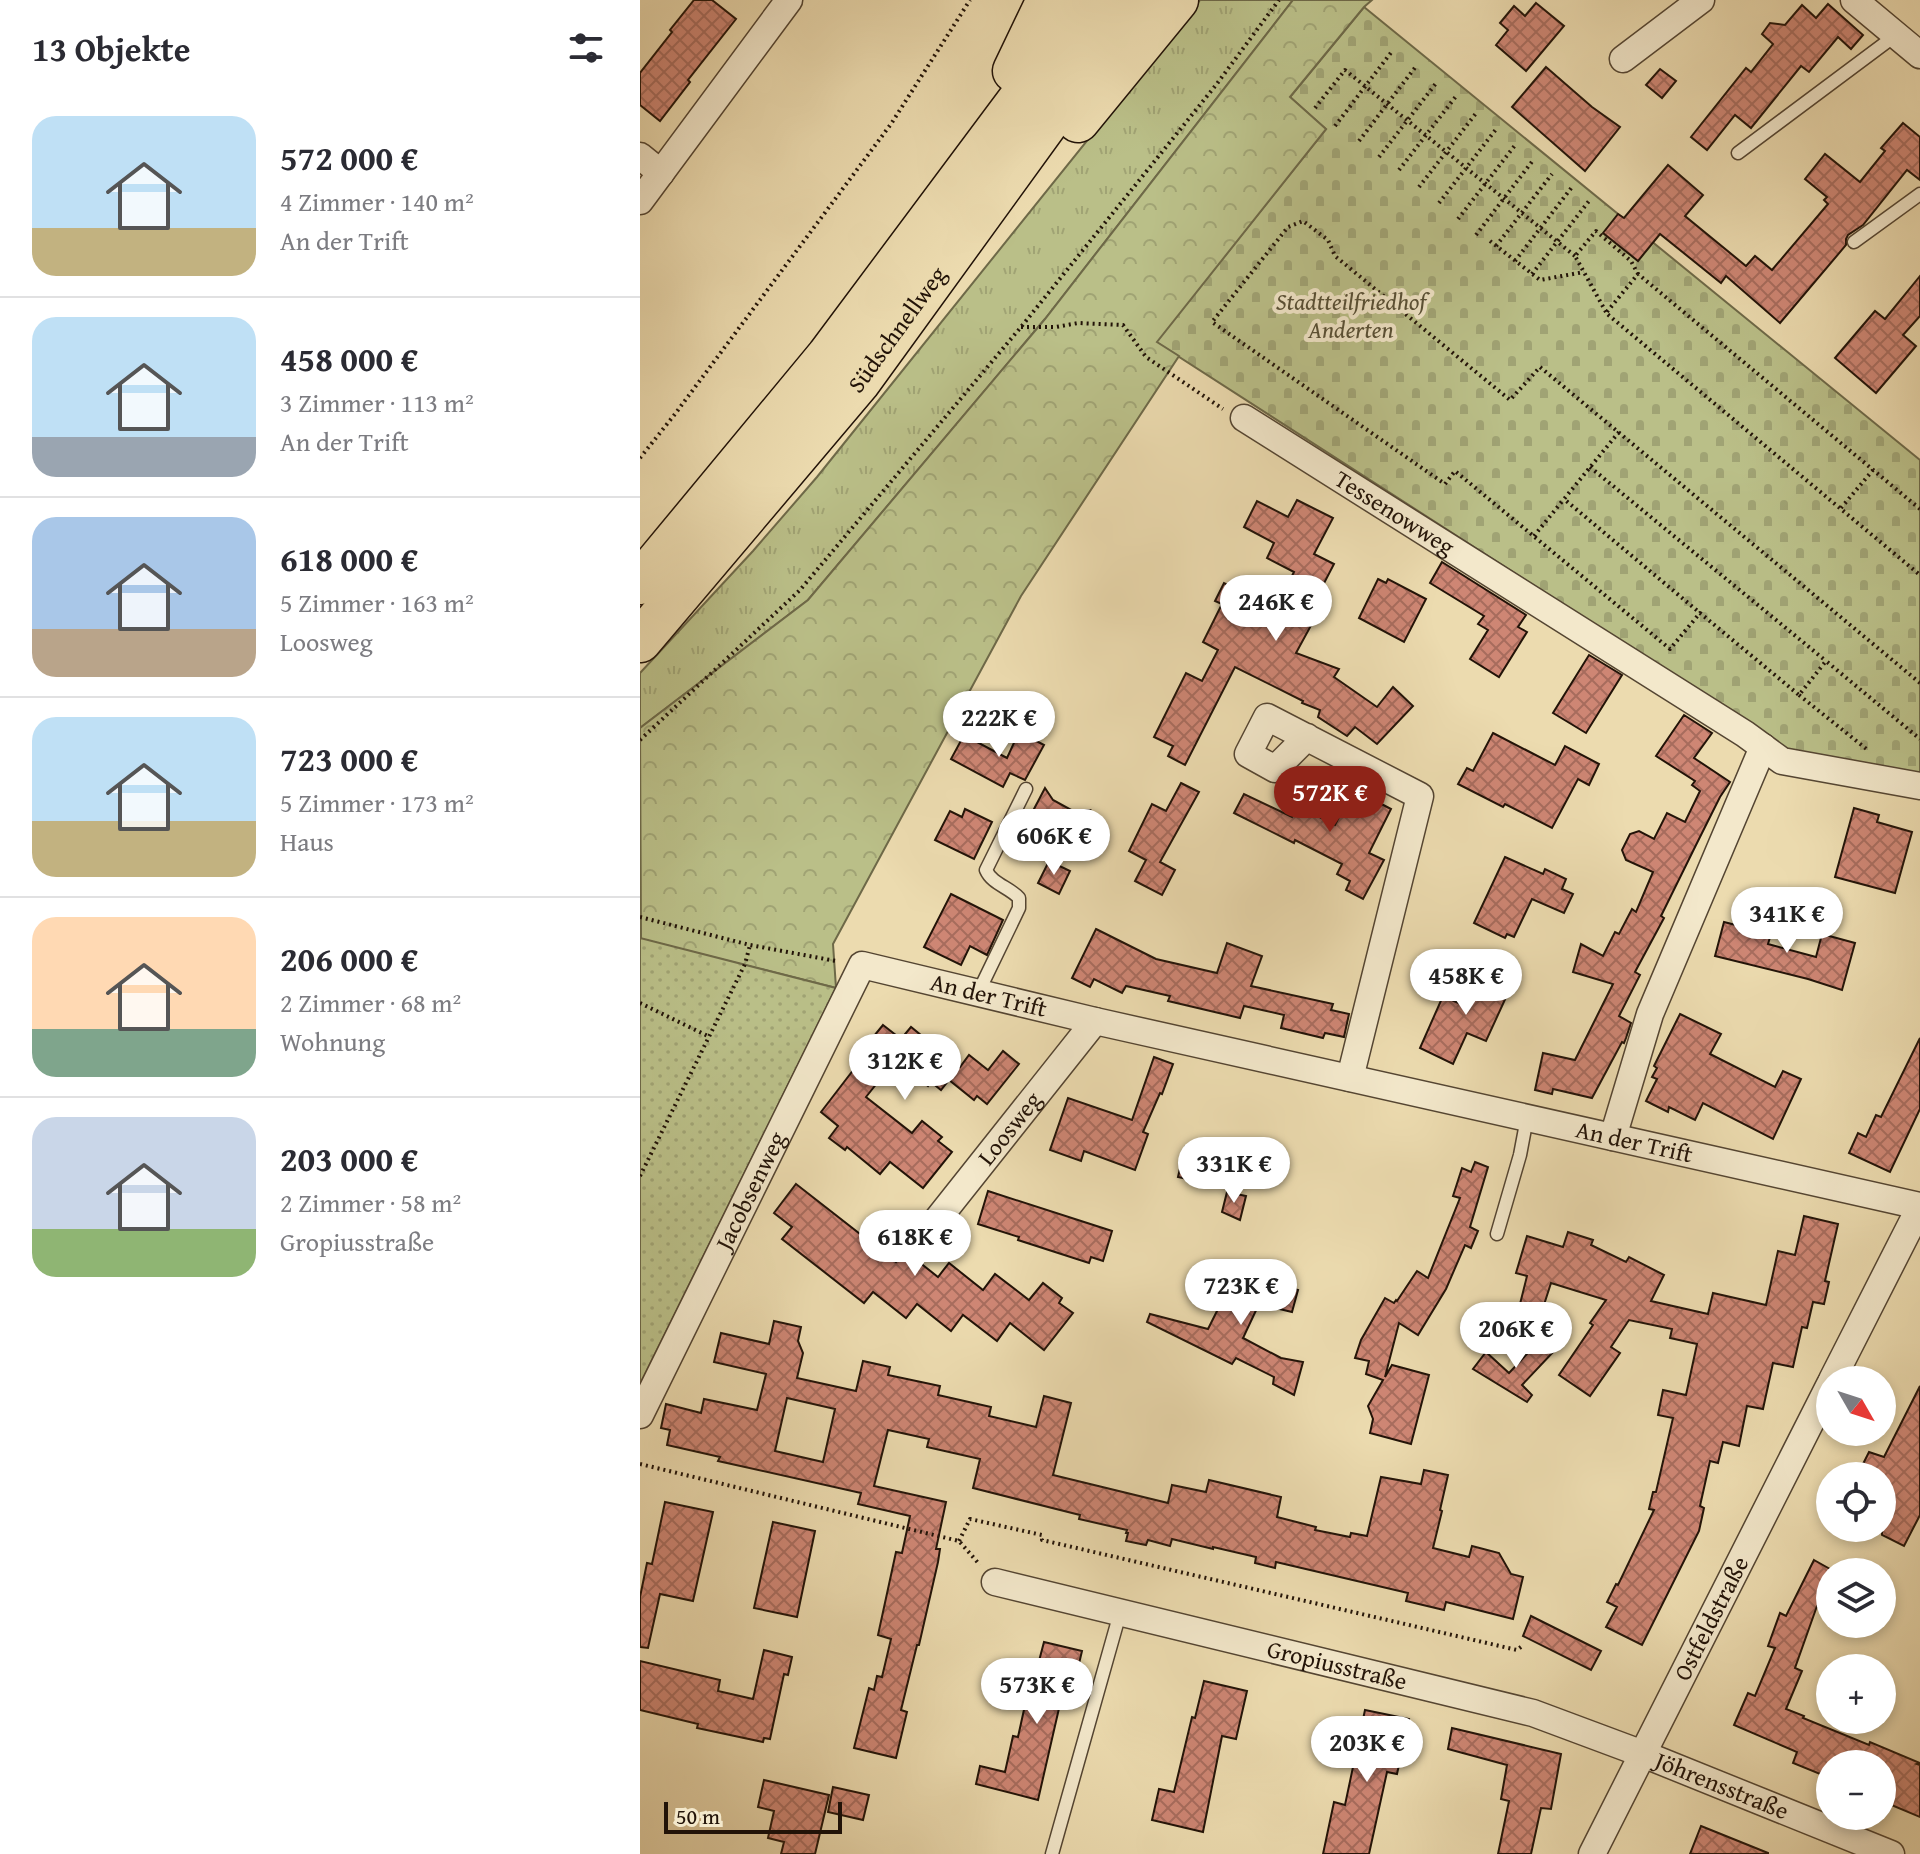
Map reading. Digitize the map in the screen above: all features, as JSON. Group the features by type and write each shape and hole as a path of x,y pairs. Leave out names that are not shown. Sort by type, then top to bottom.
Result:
{"highway":[{"path":"939,209 1008,82 1048,0"},
{"name":"Südschnellweg","path":"640,583 828,356 1025,92 1087,0"},
{"name":"Südschnellweg","path":"640,641 859,382 1054,113 1131,0"},
{"path":"859,382 1177,0"}],"street":[{"path":"640,201 789,0"},
{"path":"1623,59 1701,0"},
{"path":"1854,0 1920,55"},
{"path":"640,156 661,173"},
{"name":"Tessenowweg","path":"1244,418 1782,761 1920,786"},
{"path":"1307,737 1420,796 1350,1078"},
{"path":"1613,1137 1650,1014 1763,747"},
{"name":"An der Trift","path":"862,965 1095,1021 1920,1206"},
{"name":"Jacobsenweg","path":"640,1415 862,965"},
{"name":"Loosweg","path":"925,1235 1095,1021"},
{"name":"Ostfeldstraße","path":"1839,1366 1920,1206"},
{"name":"Ostfeldstraße","path":"1592,1854 1816,1412"},
{"name":"Gropiusstraße","path":"995,1582 1533,1713 1643,1754"},
{"name":"Jöhrensstraße","path":"1643,1754 1891,1854"}],"lane":[{"path":"1738,153 1896,35"},
{"path":"1854,242 1920,194"},
{"path":"978,993 1019,908 1019,898 989,877 986,870 1026,789"},
{"path":"1497,1234 1520,1155 1527,1118"},
{"path":"1052,1854 1120,1613"}],"path":[{"path":"640,458 891,124 970,0"},
{"path":"640,740 800,590 1021,327 1216,85 1278,1"},
{"path":"1335,126 1393,50"},
{"path":"1359,141 1417,65"},
{"path":"1315,108 1345,70 1575,256 1606,313 1920,575"},
{"path":"1379,157 1437,82"},
{"path":"1399,170 1457,95"},
{"path":"1419,187 1477,112"},
{"path":"1439,203 1497,128"},
{"path":"1458,219 1516,144"},
{"path":"1476,235 1534,159"},
{"path":"1496,246 1552,174"},
{"path":"1515,261 1572,187"},
{"path":"1532,274 1589,201"},
{"path":"1700,613 1670,649 1455,471 1445,484 1212,322 1288,227 1303,221 1328,240 1335,256 1510,400 1540,367 1920,683"},
{"path":"1575,256 1596,231 1631,261 1638,274 1920,509"},
{"path":"1490,241 1540,280 1584,272"},
{"path":"1606,313 1638,274"},
{"path":"1021,327 1056,327 1078,323 1123,325 1146,357 1225,411 1244,418"},
{"path":"1534,536 1619,432"},
{"path":"1590,467 1920,739"},
{"path":"1841,509 1873,470"},
{"path":"1564,499 1878,759"},
{"path":"1799,695 1826,661"},
{"path":"640,917 750,945 862,965"},
{"path":"640,1176 745,964 750,945"},
{"path":"640,1003 710,1037"},
{"path":"640,1464 959,1541 995,1582"},
{"path":"959,1541 970,1519 1042,1535 1042,1540 1517,1650 1522,1646"}],"green space":[{"path":"1200,0 1293,0 1045,319 808,600 640,728 640,673 817,477"},
{"path":"1293,0 1372,0 1290,97 1326,129 1157,342 1179,356 1021,596 833,944 836,988 641,939 640,728 808,600 1045,319"},
{"name":"Stadtteilfriedhof Anderten","path":"1364,7 1920,460 1920,775 1795,754 1156,342 1326,129 1290,97"},
{"path":"640,938 836,988 640,1384"}],"building":[{"path":"694,0 712,0 736,19 660,121 640,105 640,73"},
{"path":"1536,3 1564,26 1526,71 1496,45 1508,30 1500,23 1514,6 1525,16"},
{"path":"1828,4 1863,35 1851,49 1838,37 1809,72 1801,66 1751,128 1735,115 1707,150 1691,137 1746,68 1751,72 1773,44 1762,34 1770,23 1785,25 1802,5 1816,18"},
{"path":"1546,67 1620,127 1585,171 1512,107"},
{"path":"1660,69 1676,81 1662,98 1646,85"},
{"path":"1903,123 1920,137 1920,180 1907,170 1863,225 1848,235 1846,245 1780,323 1726,276 1721,283 1660,234 1638,261 1603,233 1618,214 1624,218 1668,165 1703,195 1685,216 1746,266 1755,256 1772,270 1828,204 1824,200 1827,197 1805,179 1825,154 1860,182 1885,151 1881,148"},
{"path":"1920,276 1920,316 1903,335 1916,346 1876,393 1835,358 1875,311 1885,319"},
{"path":"1297,500 1333,518 1314,554 1334,564 1307,616 1314,620 1296,653 1339,669 1334,677 1377,707 1393,687 1413,706 1377,744 1355,727 1347,736 1318,717 1320,710 1235,667 1185,765 1168,756 1173,746 1154,737 1186,673 1202,681 1218,650 1203,642 1222,604 1215,601 1224,583 1275,609 1294,572 1267,558 1274,543 1244,527 1257,501 1288,517"},
{"path":"1442,562 1526,615 1518,627 1527,632 1499,677 1470,659 1488,630 1478,624 1484,616 1430,583"},
{"path":"1378,579 1386,583 1388,579 1426,599 1404,642 1359,618"},
{"path":"1589,655 1622,675 1586,733 1553,713"},
{"path":"1684,715 1712,733 1694,758 1730,782 1635,972 1640,975 1619,1016 1631,1023 1626,1038 1592,1098 1553,1089 1552,1094 1535,1090 1543,1053 1575,1060 1613,984 1573,972 1581,944 1603,956 1632,909 1636,912 1653,872 1626,860 1622,850 1630,834 1639,831 1654,839 1667,813 1685,822 1700,791 1692,785 1695,781 1656,756"},
{"path":"1019,732 1044,745 1025,780 1010,773 1003,787 951,759 964,735 1007,758"},
{"path":"1493,733 1555,765 1565,746 1599,764 1589,785 1578,779 1552,828 1458,784 1467,768 1473,771"},
{"path":"1181,783 1199,792 1160,862 1175,870 1162,895 1135,881 1146,860 1129,851 1152,804 1166,811"},
{"path":"1045,788 1053,800 1073,811 1090,810 1074,841 1027,849 1023,830"},
{"path":"1353,789 1391,809 1369,853 1384,860 1363,899 1346,890 1350,881 1337,874 1342,864 1234,813 1244,794 1292,817 1298,806 1335,825"},
{"path":"1854,808 1879,815 1877,822 1912,832 1895,893 1835,877"},
{"path":"965,809 992,822 974,859 935,840 950,811 962,817"},
{"path":"1505,857 1543,874 1545,869 1566,879 1562,889 1573,894 1564,913 1532,899 1514,937 1507,934 1505,938 1474,923"},
{"path":"1049,861 1070,871 1059,894 1038,883"},
{"path":"951,894 1003,920 987,955 970,946 961,965 924,947"},
{"path":"1724,922 1771,934 1768,944 1816,957 1822,934 1855,943 1842,990 1715,956"},
{"path":"1096,929 1156,959 1217,973 1227,943 1262,956 1251,986 1333,1004 1331,1010 1349,1014 1344,1037 1325,1033 1323,1038 1281,1028 1284,1015 1244,1006 1240,1018 1168,1001 1170,996 1126,986 1122,993 1094,979 1090,987 1072,978"},
{"path":"1484,969 1513,982 1486,1041 1467,1033 1453,1064 1420,1048 1443,996 1467,1007"},
{"path":"1680,1014 1721,1034 1710,1054 1775,1087 1783,1071 1801,1079 1773,1139 1703,1103 1695,1120 1669,1107 1668,1112 1646,1101 1657,1079 1652,1077 1657,1068 1654,1066"},
{"path":"883,1025 901,1039 911,1027 960,1067 969,1055 988,1070 1003,1051 1019,1064 987,1104 977,1096 974,1100 949,1080 941,1090 931,1082 928,1086 905,1067 899,1074 890,1067 866,1097 912,1133 922,1121 942,1137 938,1141 952,1152 923,1188 890,1162 880,1174 847,1147 845,1150 829,1138 838,1126 821,1112 864,1056 860,1053"},
{"path":"1920,1038 1920,1109 1890,1172 1849,1153 1858,1133 1866,1137 1876,1115 1881,1117"},
{"path":"1154,1057 1173,1064 1143,1132 1148,1134 1135,1170 1084,1151 1081,1161 1050,1150 1068,1098 1132,1120"},
{"path":"1185,1147 1236,1159 1229,1188 1178,1177"},
{"path":"1475,1162 1488,1167 1470,1227 1478,1231 1471,1248 1465,1245 1446,1289 1418,1335 1399,1323 1385,1377 1392,1365 1429,1375 1411,1444 1370,1433 1373,1419 1368,1406 1383,1380 1366,1374 1369,1361 1355,1358 1361,1340 1385,1298 1394,1303 1397,1301 1417,1271 1428,1278 1460,1198 1453,1196 1462,1168 1471,1172"},
{"path":"796,1184 896,1262 905,1251 938,1277 949,1263 983,1290 995,1274 1029,1300 1043,1283 1062,1298 1059,1303 1073,1313 1044,1350 1010,1323 997,1341 963,1315 951,1331 917,1304 906,1318 873,1292 864,1303 782,1239 792,1227 774,1213"},
{"path":"988,1191 1112,1231 1103,1261 1091,1257 1089,1263 978,1224"},
{"path":"1227,1192 1246,1196 1240,1220 1222,1212"},
{"path":"1804,1216 1838,1224 1825,1281 1829,1282 1824,1304 1813,1302 1807,1328 1802,1327 1793,1367 1773,1363 1763,1409 1747,1406 1739,1446 1723,1442 1718,1463 1710,1461 1700,1506 1704,1508 1699,1531 1642,1645 1606,1627 1617,1607 1607,1602 1654,1510 1649,1509 1653,1492 1656,1492 1673,1418 1658,1415 1663,1390 1686,1395 1697,1344 1670,1338 1672,1329 1629,1320 1611,1347 1620,1353 1590,1396 1559,1375 1606,1300 1551,1283 1541,1314 1519,1308 1527,1276 1516,1273 1527,1236 1563,1247 1568,1232 1593,1240 1591,1245 1626,1262 1629,1257 1664,1275 1651,1301 1708,1314 1713,1293 1766,1305 1778,1251 1795,1255"},
{"path":"1236,1265 1274,1284 1298,1290 1292,1312 1259,1304 1243,1338 1281,1358 1303,1362 1294,1395 1273,1384 1274,1377 1236,1358 1232,1364 1147,1322 1150,1314 1208,1329"},
{"path":"774,1321 801,1327 798,1341 803,1353 797,1378 856,1391 863,1361 890,1367 888,1375 940,1386 938,1395 991,1407 989,1416 1036,1427 1044,1396 1071,1403 1053,1475 1168,1503 1172,1485 1206,1492 1209,1480 1281,1497 1277,1517 1316,1527 1315,1530 1350,1537 1351,1533 1367,1536 1381,1477 1421,1484 1424,1470 1448,1475 1433,1548 1469,1557 1472,1546 1499,1553 1511,1574 1523,1577 1513,1619 1446,1602 1444,1610 1406,1601 1408,1593 1276,1562 1275,1568 1255,1563 1256,1557 1213,1547 1172,1539 1170,1546 1148,1540 1146,1545 1126,1541 1127,1530 973,1488 980,1459 927,1447 929,1439 888,1430 874,1486 946,1502 936,1549 940,1549 938,1562 901,1710 907,1712 896,1758 854,1748 869,1688 874,1690 877,1676 882,1677 891,1639 878,1635 896,1552 902,1553 910,1516 858,1504 861,1493 718,1461 720,1457 667,1445 670,1430 661,1428 666,1404 701,1413 704,1399 757,1410 766,1374 714,1362 721,1333 769,1344","holes":["787,1398 835,1409 823,1462 775,1451"]},
{"path":"1542,1338 1555,1350 1522,1385 1532,1395 1527,1402 1473,1369 1486,1352 1509,1373"},
{"path":"1920,1386 1920,1515 1904,1546 1896,1542 1896,1462 1864,1462 1869,1452 1884,1457 1890,1446 1896,1446 1896,1433"},
{"path":"665,1502 713,1512 693,1601 660,1594 648,1648 640,1647 640,1597 647,1563 652,1564"},
{"path":"773,1522 815,1531 797,1617 754,1608"},
{"path":"1814,1560 1816,1609 1795,1668 1802,1671 1786,1709 1816,1723 1816,1734 1842,1734 1889,1750 1816,1750 1816,1772 1793,1763 1797,1752 1734,1725 1748,1693 1755,1696 1775,1648 1768,1646 1780,1613 1786,1616"},
{"path":"1531,1616 1601,1651 1591,1670 1523,1636"},
{"path":"1044,1642 1082,1651 1069,1706 1060,1704 1038,1800 976,1784 980,1766 1005,1772 1013,1736 1018,1737 1027,1696 1035,1698"},
{"path":"764,1650 792,1657 788,1675 784,1674 770,1739 764,1738 763,1742 697,1728 698,1724 640,1710 640,1661 720,1680 718,1691 753,1699"},
{"path":"1204,1681 1247,1691 1236,1739 1222,1736 1203,1832 1152,1820 1159,1789 1174,1792"},
{"path":"1365,1710 1409,1719 1397,1774 1387,1772 1369,1854 1323,1854 1334,1802 1345,1805"},
{"path":"1452,1728 1561,1754 1551,1809 1541,1808 1531,1854 1498,1854 1509,1801 1501,1799 1507,1765 1448,1749"},
{"path":"1896,1753 1920,1763 1917,1764 1920,1765 1920,1817 1896,1807"},
{"path":"764,1780 829,1795 815,1854 781,1854 784,1842 768,1838 774,1811 758,1807"},
{"path":"833,1787 869,1795 863,1820 828,1812"},
{"path":"1701,1826 1768,1853 1768,1854 1690,1854"}]}
